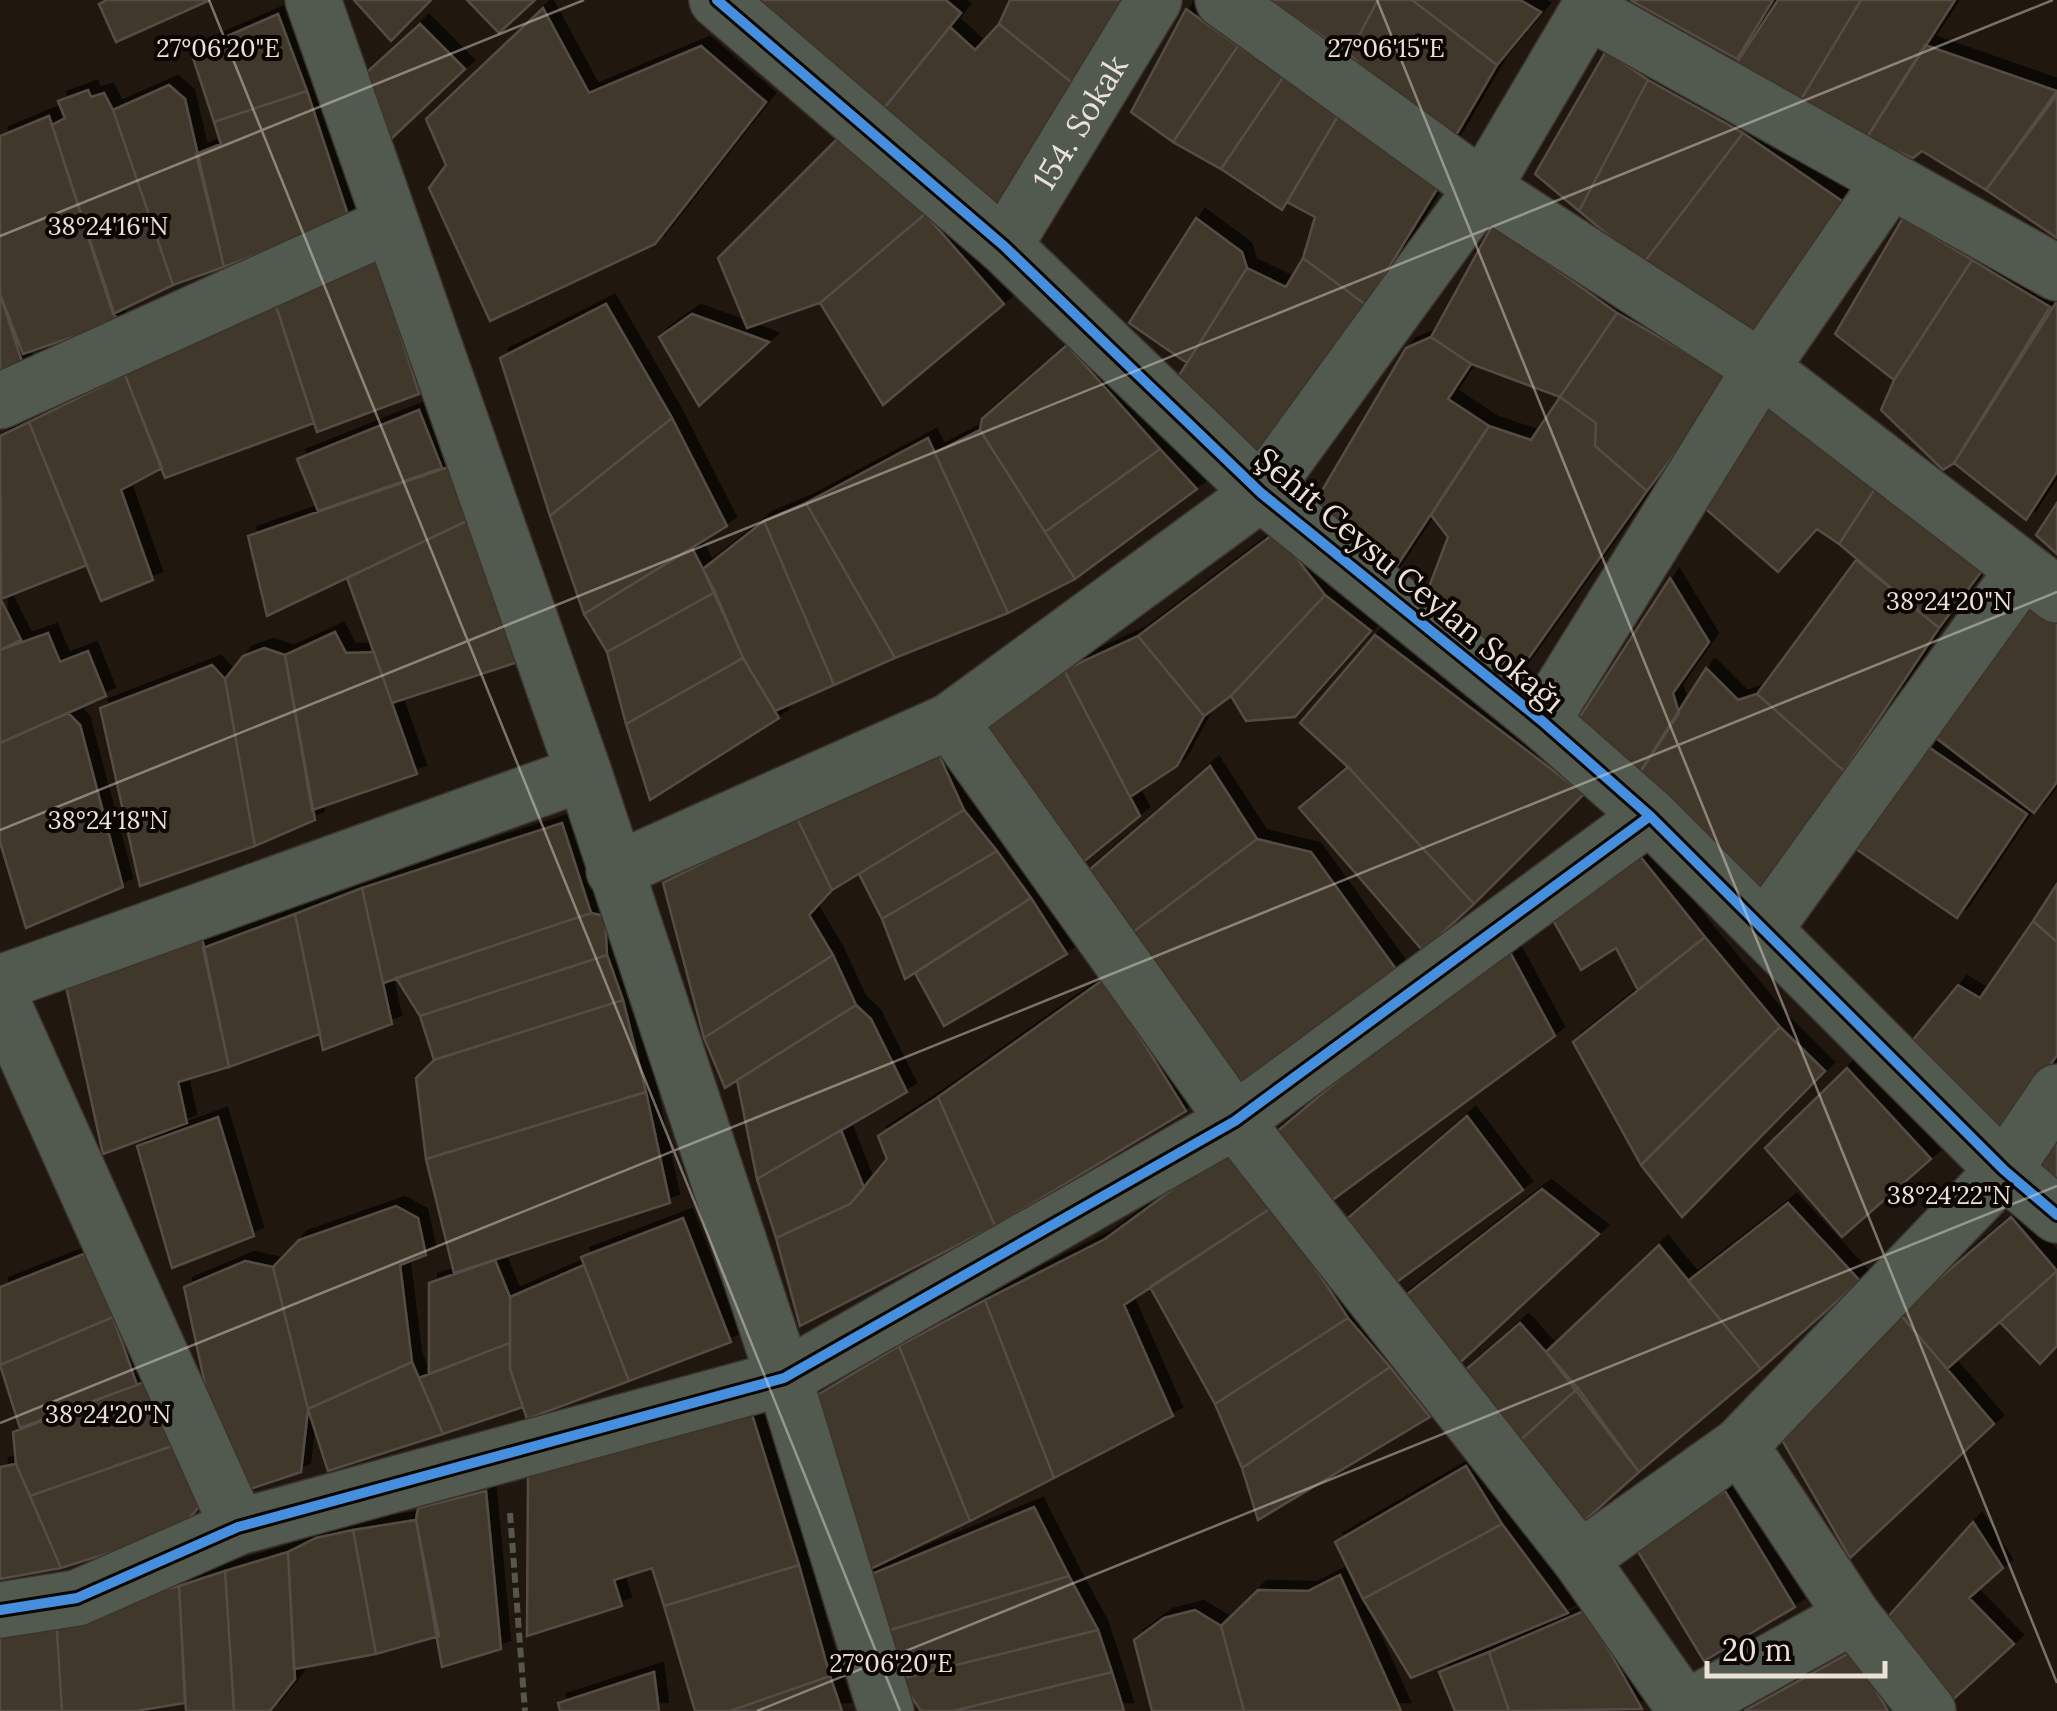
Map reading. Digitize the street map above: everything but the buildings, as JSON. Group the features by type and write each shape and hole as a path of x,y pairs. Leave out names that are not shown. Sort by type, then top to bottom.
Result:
{"street":[{"path":"313,0 388,225 584,773 784,1378 886,1711"},
{"name":"Şehit Ceysu Ceylan Sokağı","path":"717,0 1004,246 1260,494 1542,721 1650,816 2004,1170 2057,1215"},
{"name":"154. Sokak","path":"1004,246 1154,0"},
{"path":"1222,0 1483,188 1761,368 2040,583 1766,928"},
{"path":"614,871 950,720 1260,494 1483,188 1591,5 1890,181 2057,273"},
{"path":"1542,721 1761,368 1890,181"},
{"path":"0,401 388,225"},
{"path":"950,720 1235,1122 1580,1559 1683,1710 1853,1616"},
{"path":"0,983 584,773"},
{"path":"0,1610 77,1598 238,1526 784,1378 1235,1122 1650,816"},
{"path":"0,998 238,1526"},
{"path":"1580,1559 1740,1445 2004,1170 2057,1092"},
{"path":"1740,1445 1853,1616 1928,1711"}],"path":[{"path":"506,1455 525,1711"}],"cycle path":[{"path":"717,0 1004,246 1261,493 1542,721 1650,816 2004,1170 2057,1215"},
{"path":"0,1610 77,1598 238,1527 784,1378 1235,1121 1650,816"}]}
